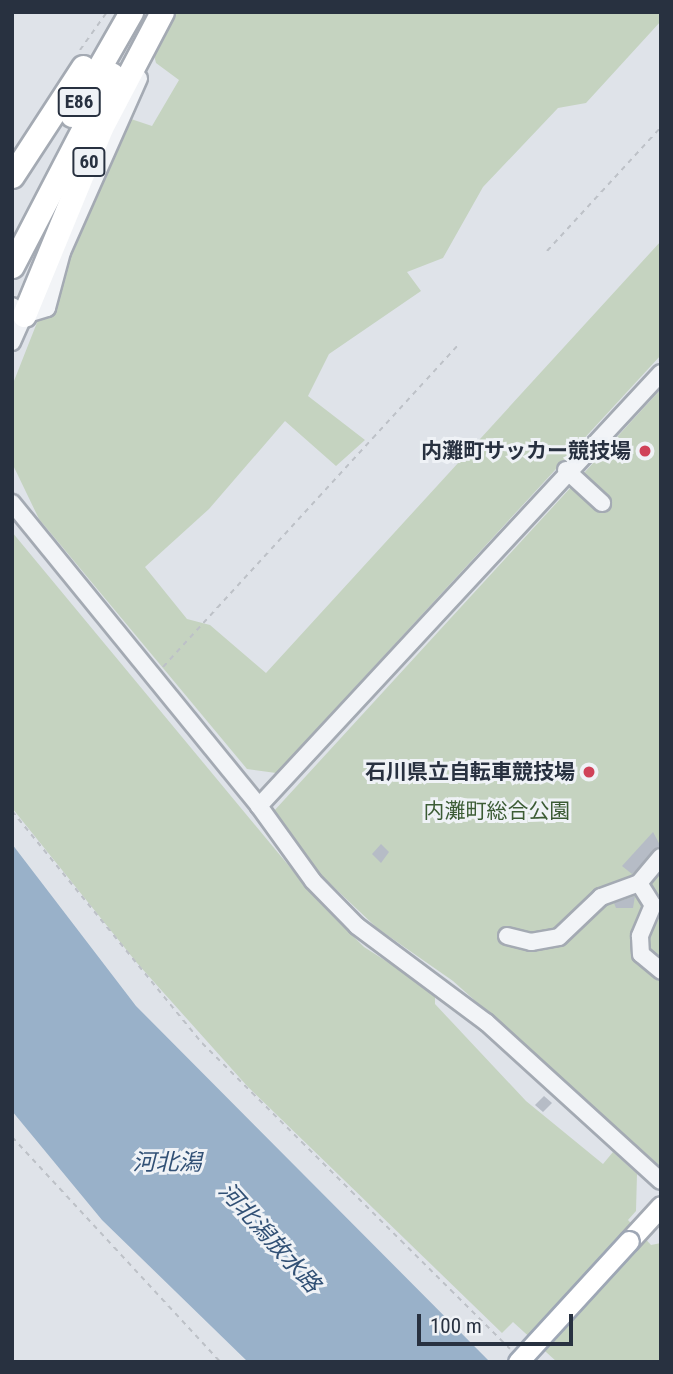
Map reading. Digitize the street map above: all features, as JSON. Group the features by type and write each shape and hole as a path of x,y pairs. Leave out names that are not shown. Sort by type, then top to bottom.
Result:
{"highway":[{"path":"12,176 121,12"},
{"name":"E86","path":"12,230 131,12"},
{"name":"E86","path":"12,266 68,153 150,12"},
{"name":"60","path":"18,310 141,50 162,12"}],"main road":[{"path":"516,1357 661,1206"}],"street":[{"path":"12,342 18,310"},
{"path":"258,806 566,470 661,373"},
{"path":"566,470 602,503"},
{"path":"12,503 151,681 258,806 313,881 357,926 486,1022 661,1181"},
{"path":"507,936 531,942 559,937 601,897 639,883 661,857"},
{"path":"639,883 653,905 640,936 641,954 661,971"}],"path":[{"path":"547,251 661,127"},
{"path":"151,681 459,344"},
{"path":"12,811 202,1043 348,1194 516,1357"},
{"path":"12,1137 220,1362"}],"green space":[{"path":"171,12 661,12 661,21 586,103 558,108 483,187 443,258 407,272 421,291 329,354 308,396 365,440 336,466 285,421 209,509 145,567 187,619 210,625 266,673 661,241 661,355 276,773 247,769 39,519 12,463 12,386 38,320 52,308 62,258 128,118 152,126 179,80 156,63 151,44"},
{"name":"内灘町総合公園","path":"661,389 661,1167 453,981 377,928 321,875 273,812"},
{"path":"12,532 318,901 364,947 435,992 435,1004 526,1101 603,1164 613,1152 637,1174 636,1211 628,1220 651,1245 661,1243 661,1362 557,1362 513,1322 502,1333 248,1087 137,963 12,808"}],"water":[{"name":"河北潟","path":"12,844 136,1006 490,1362 248,1362 102,1220 12,1111"}],"building":[{"path":"653,832 661,847 632,874 622,866"},
{"path":"381,844 389,852 381,863 372,854"},
{"path":"635,896 633,908 616,908 614,903"},
{"path":"544,1096 552,1103 543,1112 535,1105"}],"place":[{"name":"内灘町サッカー競技場","path":"645,451"},
{"name":"石川県立自転車競技場","path":"589,772"}],"water label":[{"name":"河北潟放水路","path":"269,1238"}]}
